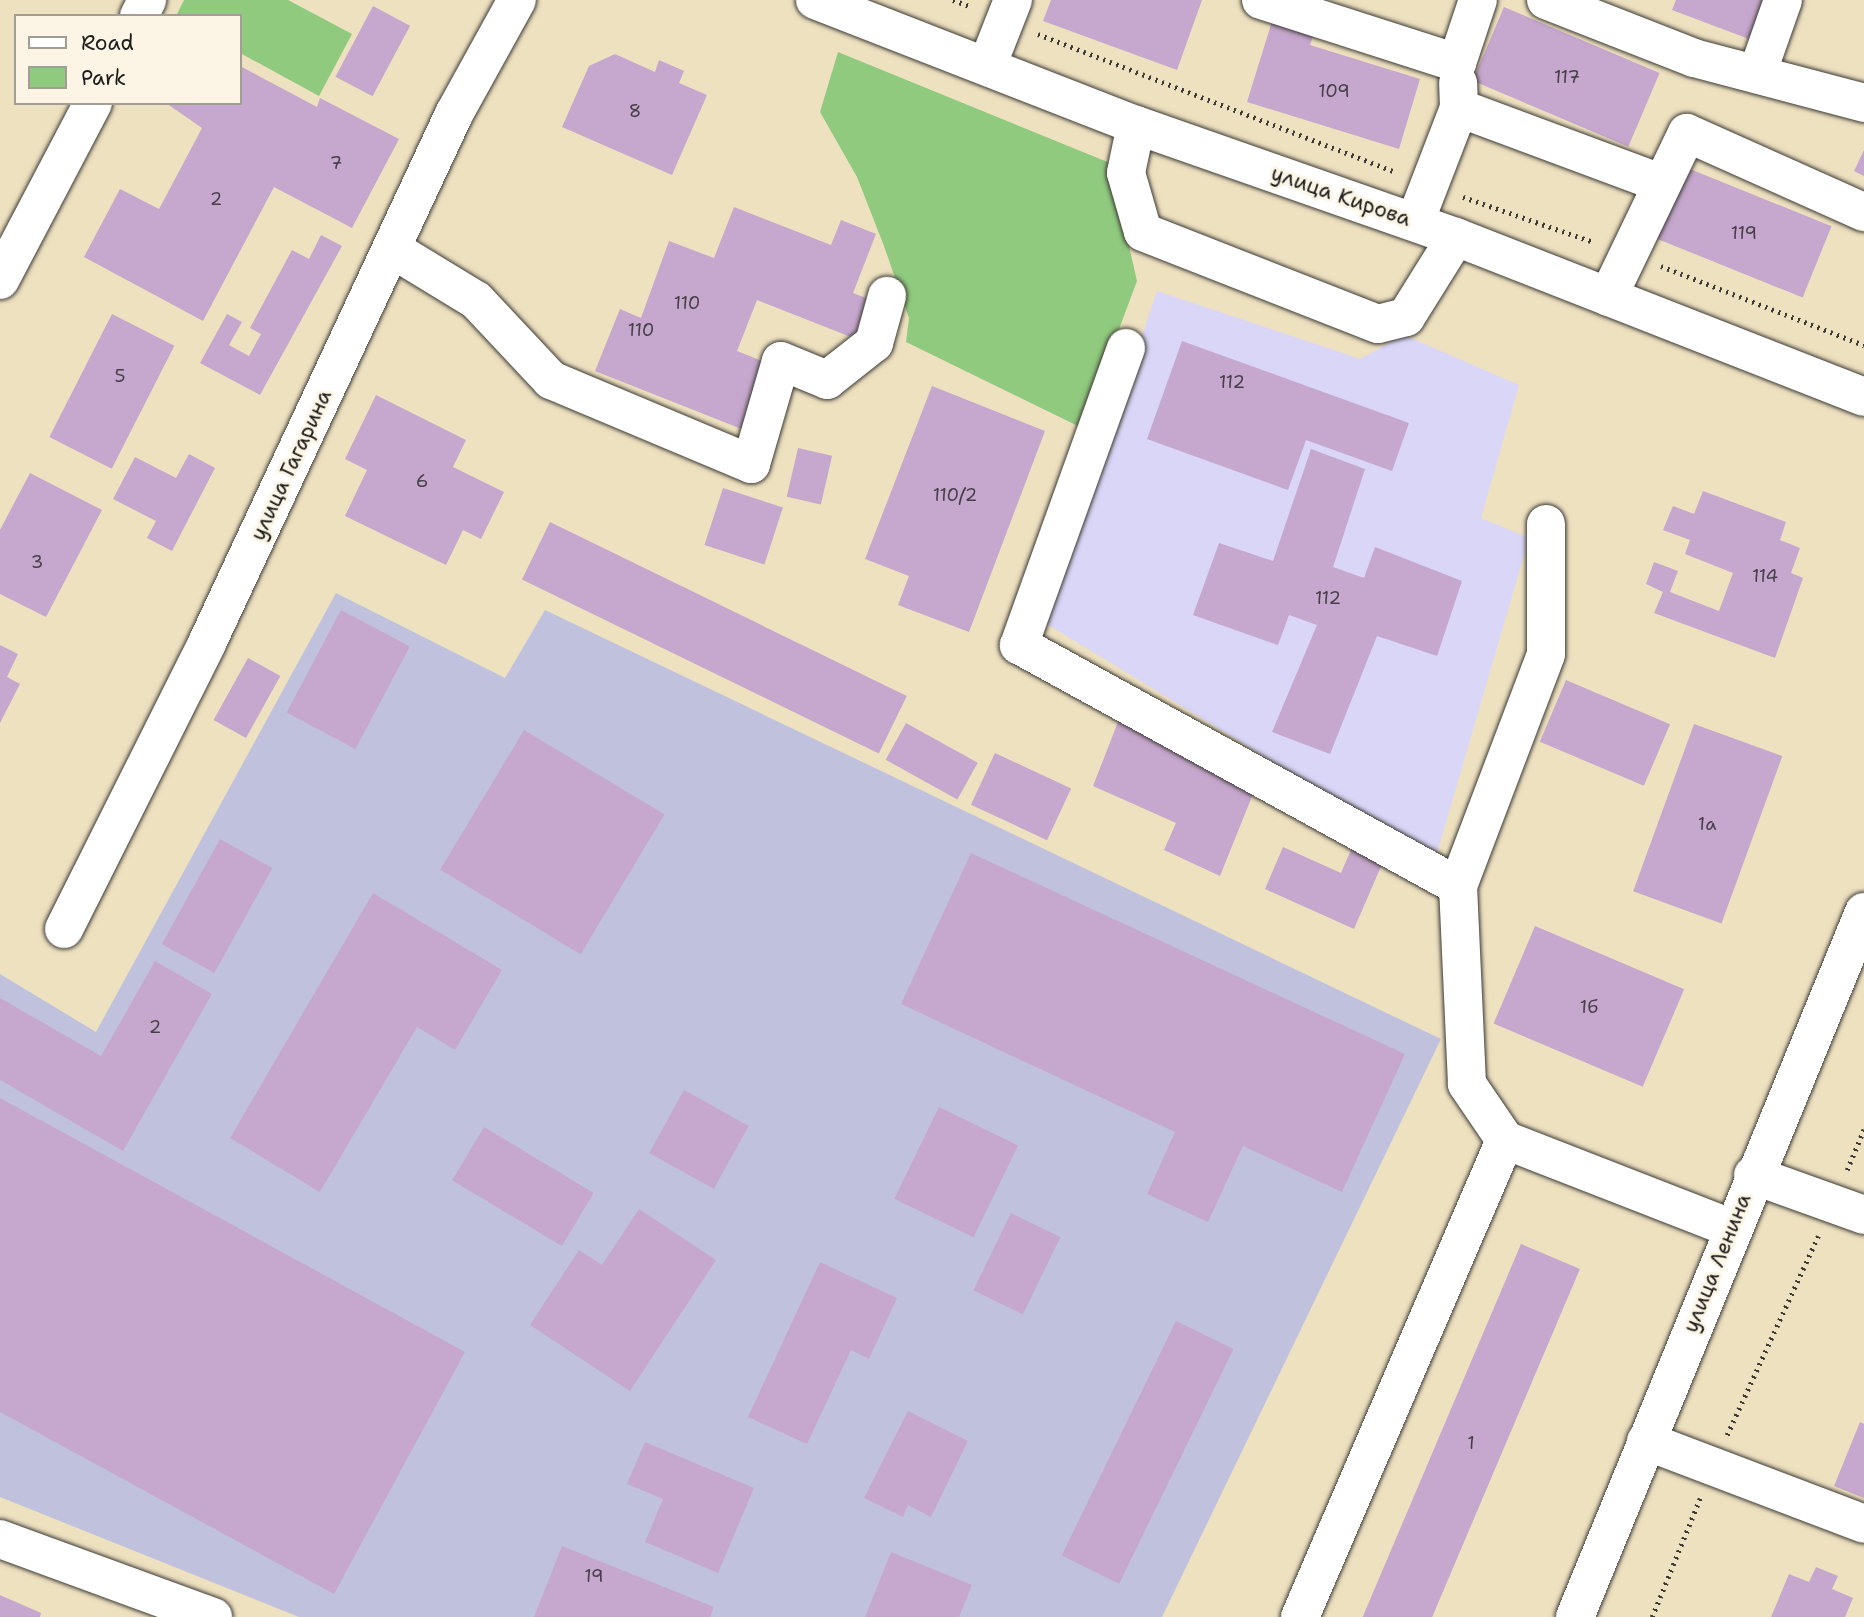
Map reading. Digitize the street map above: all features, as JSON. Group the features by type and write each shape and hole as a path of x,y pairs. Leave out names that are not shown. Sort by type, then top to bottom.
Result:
{"street":[{"name":"улица Гагарина","path":"64,929 392,249 454,114 517,0"},
{"name":"улица Кирова","path":"815,0 1136,125 1455,237 1864,397"},
{"path":"988,66 1013,0"},
{"path":"1261,0 1457,63"},
{"path":"1415,222 1459,108 1457,63 1478,0"},
{"path":"1546,0 1694,58 1864,103"},
{"path":"1757,74 1783,0"},
{"path":"0,280 92,105"},
{"path":"1459,108 1661,183"},
{"path":"1136,125 1126,173 1143,232 1378,324 1406,317 1455,237"},
{"path":"1608,296 1661,183 1688,134 1864,212"},
{"path":"392,249 476,300 551,380 751,464 781,361 827,380 874,344 887,296"},
{"path":"1126,348 1019,645 1458,886"},
{"path":"1546,524 1546,653 1458,886 1465,940 1466,1084 1505,1140 1731,1228"},
{"name":"улица Ленина","path":"1575,1617 1753,1175 1851,967 1864,912"},
{"path":"1300,1617 1505,1140"},
{"path":"1753,1175 1849,1208"},
{"path":"1646,1441 1711,1470 1864,1524"},
{"path":"0,1539 213,1617"}],"path":[{"path":"1652,1617 1711,1470 1849,1208 1864,1129"}],"shaded area":[{"path":"1157,291 1360,359 1404,335 1519,385 1481,518 1529,538 1435,860 1045,623"},
{"path":"336,593 505,678 545,610 1441,1039 1162,1617 299,1617 0,1497 0,974 96,1032"}],"green space":[{"path":"184,0 288,0 352,34 319,96 242,54 242,14 177,14"},
{"path":"838,52 1110,163 1137,281 1082,428 906,342 909,318 884,246 857,177 820,112"}],"building":[{"path":"1051,0 1202,0 1177,70 1043,21"},
{"path":"1676,0 1764,0 1749,39 1672,10"},
{"path":"373,6 410,26 373,96 335,77"},
{"path":"1504,7 1660,73 1628,147 1473,81"},
{"path":"1273,18 1315,31 1310,45 1420,79 1399,149 1247,102"},
{"path":"615,54 655,72 659,60 684,71 679,83 707,95 672,175 562,127 589,66"},
{"path":"242,67 317,107 320,98 399,139 352,228 274,187 203,321 84,257 120,189 159,209 202,128 169,105 242,105"},
{"path":"1864,150 1864,176 1854,171"},
{"path":"1685,167 1831,226 1803,298 1656,238"},
{"path":"734,207 831,245 841,220 876,234 853,293 876,302 861,341 757,300 737,351 770,364 744,430 595,371 620,309 641,318 669,241 714,258"},
{"path":"321,235 342,246 260,395 200,363 227,314 242,322 229,345 249,356 261,334 250,328 292,250 309,259"},
{"path":"112,314 174,346 112,469 49,437"},
{"path":"1182,341 1409,423 1392,471 1306,440 1288,490 1147,439"},
{"path":"932,386 1045,431 969,632 898,605 909,576 865,559"},
{"path":"376,395 466,440 453,467 504,492 481,539 463,530 446,565 345,516 367,470 345,459"},
{"path":"798,448 832,456 821,505 787,497"},
{"path":"1311,449 1365,469 1333,567 1364,578 1375,547 1462,581 1437,656 1377,636 1330,754 1272,732 1317,625 1289,615 1278,645 1193,615 1219,543 1273,561"},
{"path":"189,454 215,468 172,551 147,538 156,521 113,499 135,457 176,478"},
{"path":"30,473 102,510 46,617 0,594 0,530"},
{"path":"723,488 783,507 764,565 704,545"},
{"path":"1703,491 1786,522 1780,540 1800,548 1791,573 1803,578 1775,658 1654,613 1663,592 1646,584 1654,562 1678,571 1670,592 1719,611 1733,573 1685,554 1690,540 1663,530 1673,506 1694,514"},
{"path":"550,522 907,696 879,754 522,580"},
{"path":"341,610 410,647 355,749 287,712"},
{"path":"0,645 18,654 7,677 20,684 0,723"},
{"path":"248,658 280,676 246,738 214,720"},
{"path":"1566,680 1670,724 1644,786 1540,742"},
{"path":"1118,722 1257,784 1220,876 1164,850 1176,823 1093,786"},
{"path":"906,723 978,763 957,799 886,760"},
{"path":"1694,724 1782,756 1721,923 1633,891"},
{"path":"524,730 665,814 581,954 440,870"},
{"path":"995,753 1071,788 1047,840 971,805"},
{"path":"220,839 272,868 214,973 162,944"},
{"path":"1354,843 1385,857 1354,929 1265,889 1283,847 1341,873"},
{"path":"971,853 1405,1054 1342,1192 1243,1146 1208,1222 1147,1194 1175,1132 901,1004"},
{"path":"373,893 502,970 455,1050 417,1027 320,1192 230,1138"},
{"path":"1535,926 1684,989 1643,1087 1494,1024"},
{"path":"155,961 212,994 123,1151 0,1080 0,998 101,1056"},
{"path":"684,1090 749,1126 714,1189 649,1153"},
{"path":"0,1098 465,1352 334,1594 0,1412"},
{"path":"939,1107 1018,1146 973,1237 894,1199"},
{"path":"484,1127 594,1193 562,1246 452,1180"},
{"path":"639,1209 716,1260 630,1391 530,1325 579,1250 602,1265"},
{"path":"1011,1213 1060,1237 1023,1314 973,1290"},
{"path":"1521,1244 1580,1269 1432,1617 1363,1617"},
{"path":"820,1262 897,1298 869,1359 851,1350 807,1444 748,1417"},
{"path":"1176,1321 1234,1349 1119,1584 1062,1556"},
{"path":"908,1411 968,1441 931,1517 908,1505 903,1517 864,1498"},
{"path":"1860,1422 1864,1424 1864,1498 1834,1486"},
{"path":"645,1442 754,1488 718,1573 645,1542 663,1499 627,1484"},
{"path":"562,1546 714,1607 710,1617 534,1617"},
{"path":"891,1552 972,1585 959,1617 865,1617"},
{"path":"1816,1567 1838,1576 1832,1589 1853,1598 1845,1617 1771,1617 1789,1574 1809,1582"},
{"path":"0,1595 41,1613 40,1617 0,1617"}]}
